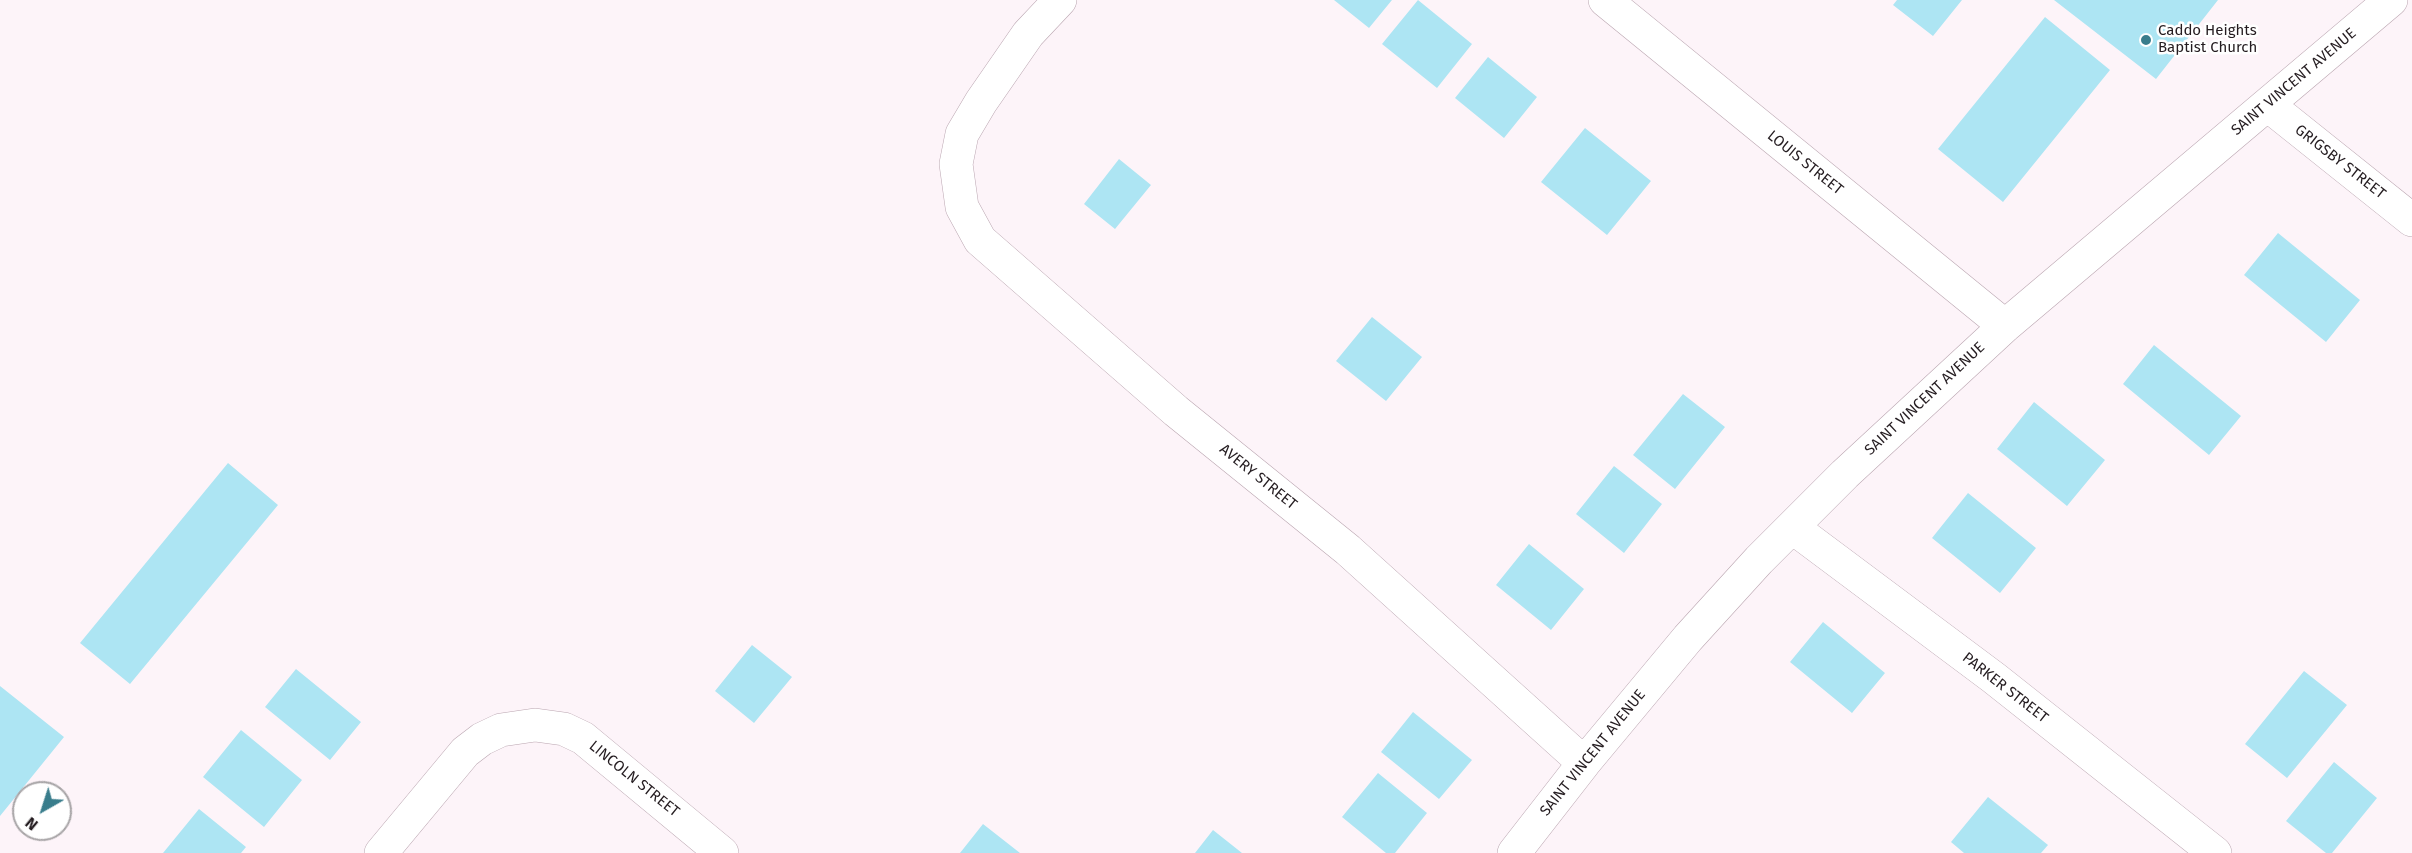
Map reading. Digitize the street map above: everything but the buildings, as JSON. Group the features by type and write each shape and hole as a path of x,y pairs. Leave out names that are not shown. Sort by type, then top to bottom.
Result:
{"street":[{"name":"AVERY STREET","path":"1060,0 1028,34 962,134 956,164 962,207 980,240 1176,411 1348,550 1584,763"},
{"name":"LOUIS STREET","path":"1605,0 2005,326"},
{"name":"SAINT VINCENT AVENUE","path":"1514,853 1584,763 1688,638 1792,527 1894,427 2005,326 2391,0"},
{"name":"GRIGSBY STREET","path":"2268,105 2412,220"},
{"name":"PARKER STREET","path":"1792,527 1994,678 2215,853"},
{"name":"LINCOLN STREET","path":"381,853 465,752 482,739 501,730 535,725 564,729 583,738 722,853"}],"place":[{"name":"Caddo Heights Baptist Church","path":"2146,40"}]}
